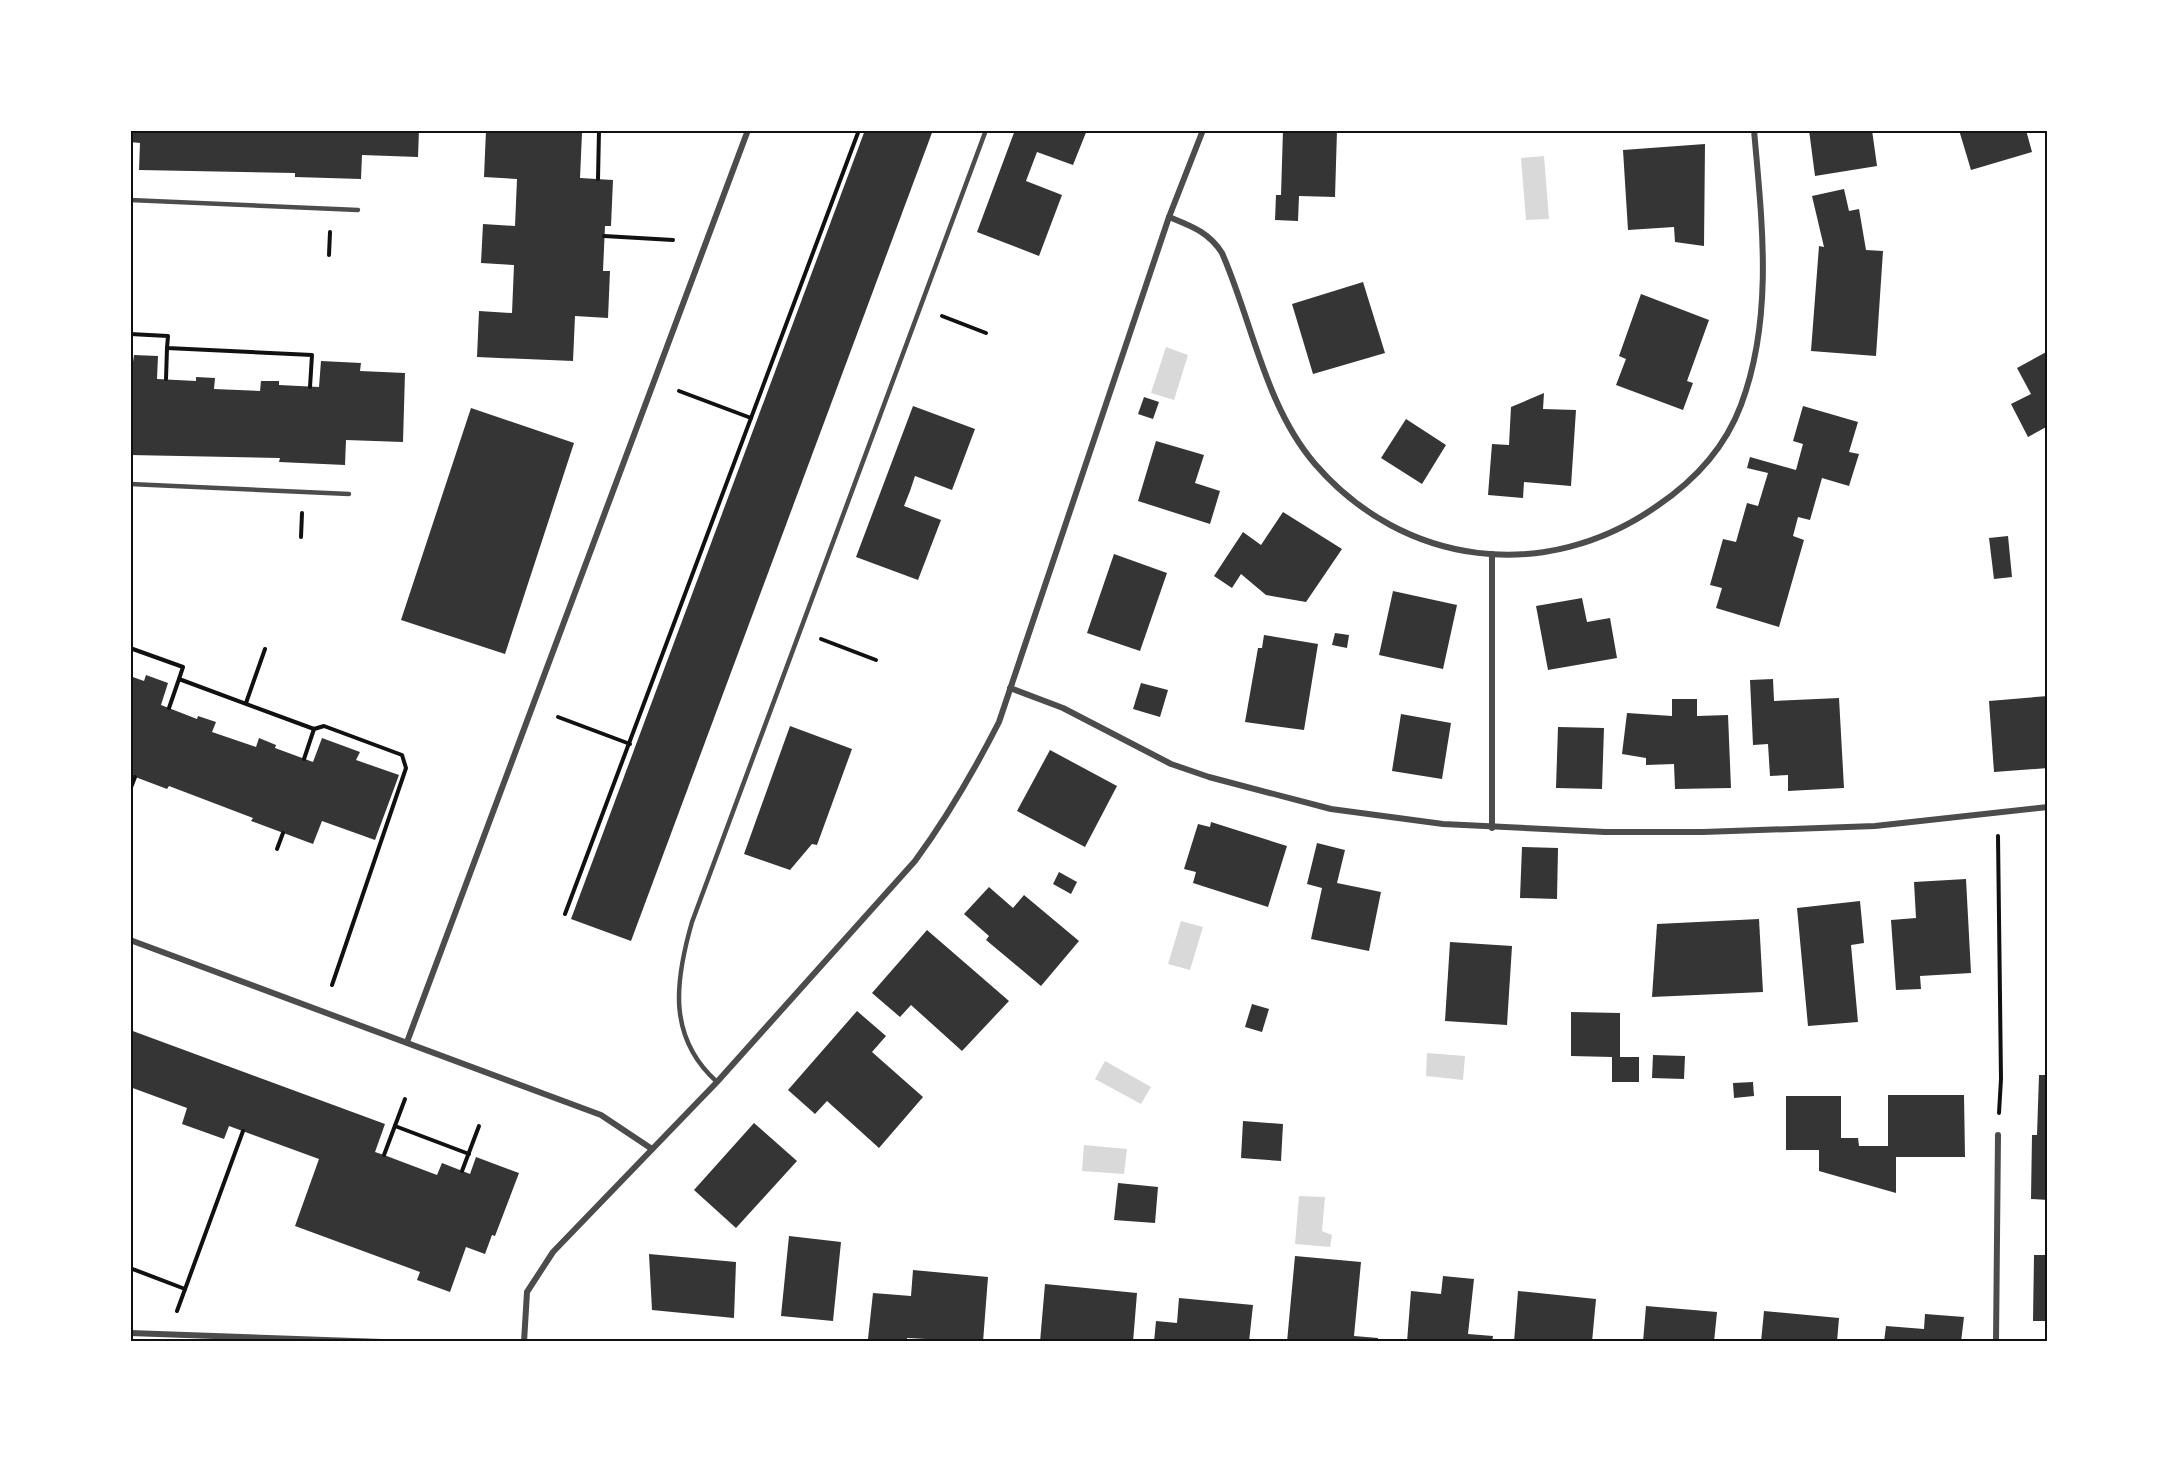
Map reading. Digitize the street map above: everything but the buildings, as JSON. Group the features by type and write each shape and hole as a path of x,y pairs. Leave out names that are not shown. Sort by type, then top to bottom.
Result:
{"street":[{"path":"407,1042 748,130"},
{"path":"524,1341 527,1292 553,1252 717,1082 915,861 942,824 971,777 999,722 1169,217 1203,130"},
{"path":"1169,217 1201,230 1214,240 1222,253 1287,422 1310,457 1332,482 1364,508 1399,530 1449,549 1492,554 1526,554 1557,549 1612,534 1648,513 1686,485 1717,452 1741,406 1749,379 1762,298 1764,246 1754,130"},
{"path":"1492,554 1492,828"},
{"path":"1010,688 1063,708 1171,764 1209,777 1331,809 1402,820 1492,828 1675,832 1875,826 2048,807"},
{"path":"130,940 601,1115 652,1149"},
{"path":"1996,1341 1998,1135"},
{"path":"130,1333 382,1341"}],"lane":[{"path":"717,1082 695,1060 684,1034 680,991 684,952 692,922 986,130"},
{"path":"130,200 358,210"},
{"path":"130,484 349,494"}],"path":[{"path":"597,179 599,130"},
{"path":"566,914 859,130"},
{"path":"604,236 673,240"},
{"path":"920,308 986,333"},
{"path":"130,334 168,336 166,379"},
{"path":"167,348 312,355 310,387"},
{"path":"679,391 751,418"},
{"path":"800,631 876,660"},
{"path":"130,648 183,667 169,708"},
{"path":"246,703 265,649"},
{"path":"179,679 314,729 324,726 346,734 402,755 406,762 332,985"},
{"path":"558,717 630,744"},
{"path":"304,759 314,729"},
{"path":"130,790 135,777"},
{"path":"1997,814 2001,1079 1998,1135"},
{"path":"277,849 283,832"},
{"path":"384,1155 405,1099"},
{"path":"395,1126 469,1154"},
{"path":"462,1171 479,1126"},
{"path":"180,1304 243,1131"},
{"path":"130,1268 185,1288"}],"shaded area":[{"path":"1544,156 1549,219 1526,220 1521,158"},
{"path":"1166,347 1188,355 1174,400 1151,393"},
{"path":"1181,921 1203,927 1190,970 1168,964"},
{"path":"1427,1053 1465,1056 1463,1080 1426,1076"},
{"path":"1105,1061 1151,1087 1141,1104 1095,1079"},
{"path":"1084,1145 1127,1149 1124,1174 1082,1171"},
{"path":"1299,1196 1325,1197 1322,1231 1332,1235 1330,1247 1295,1244"}]}
